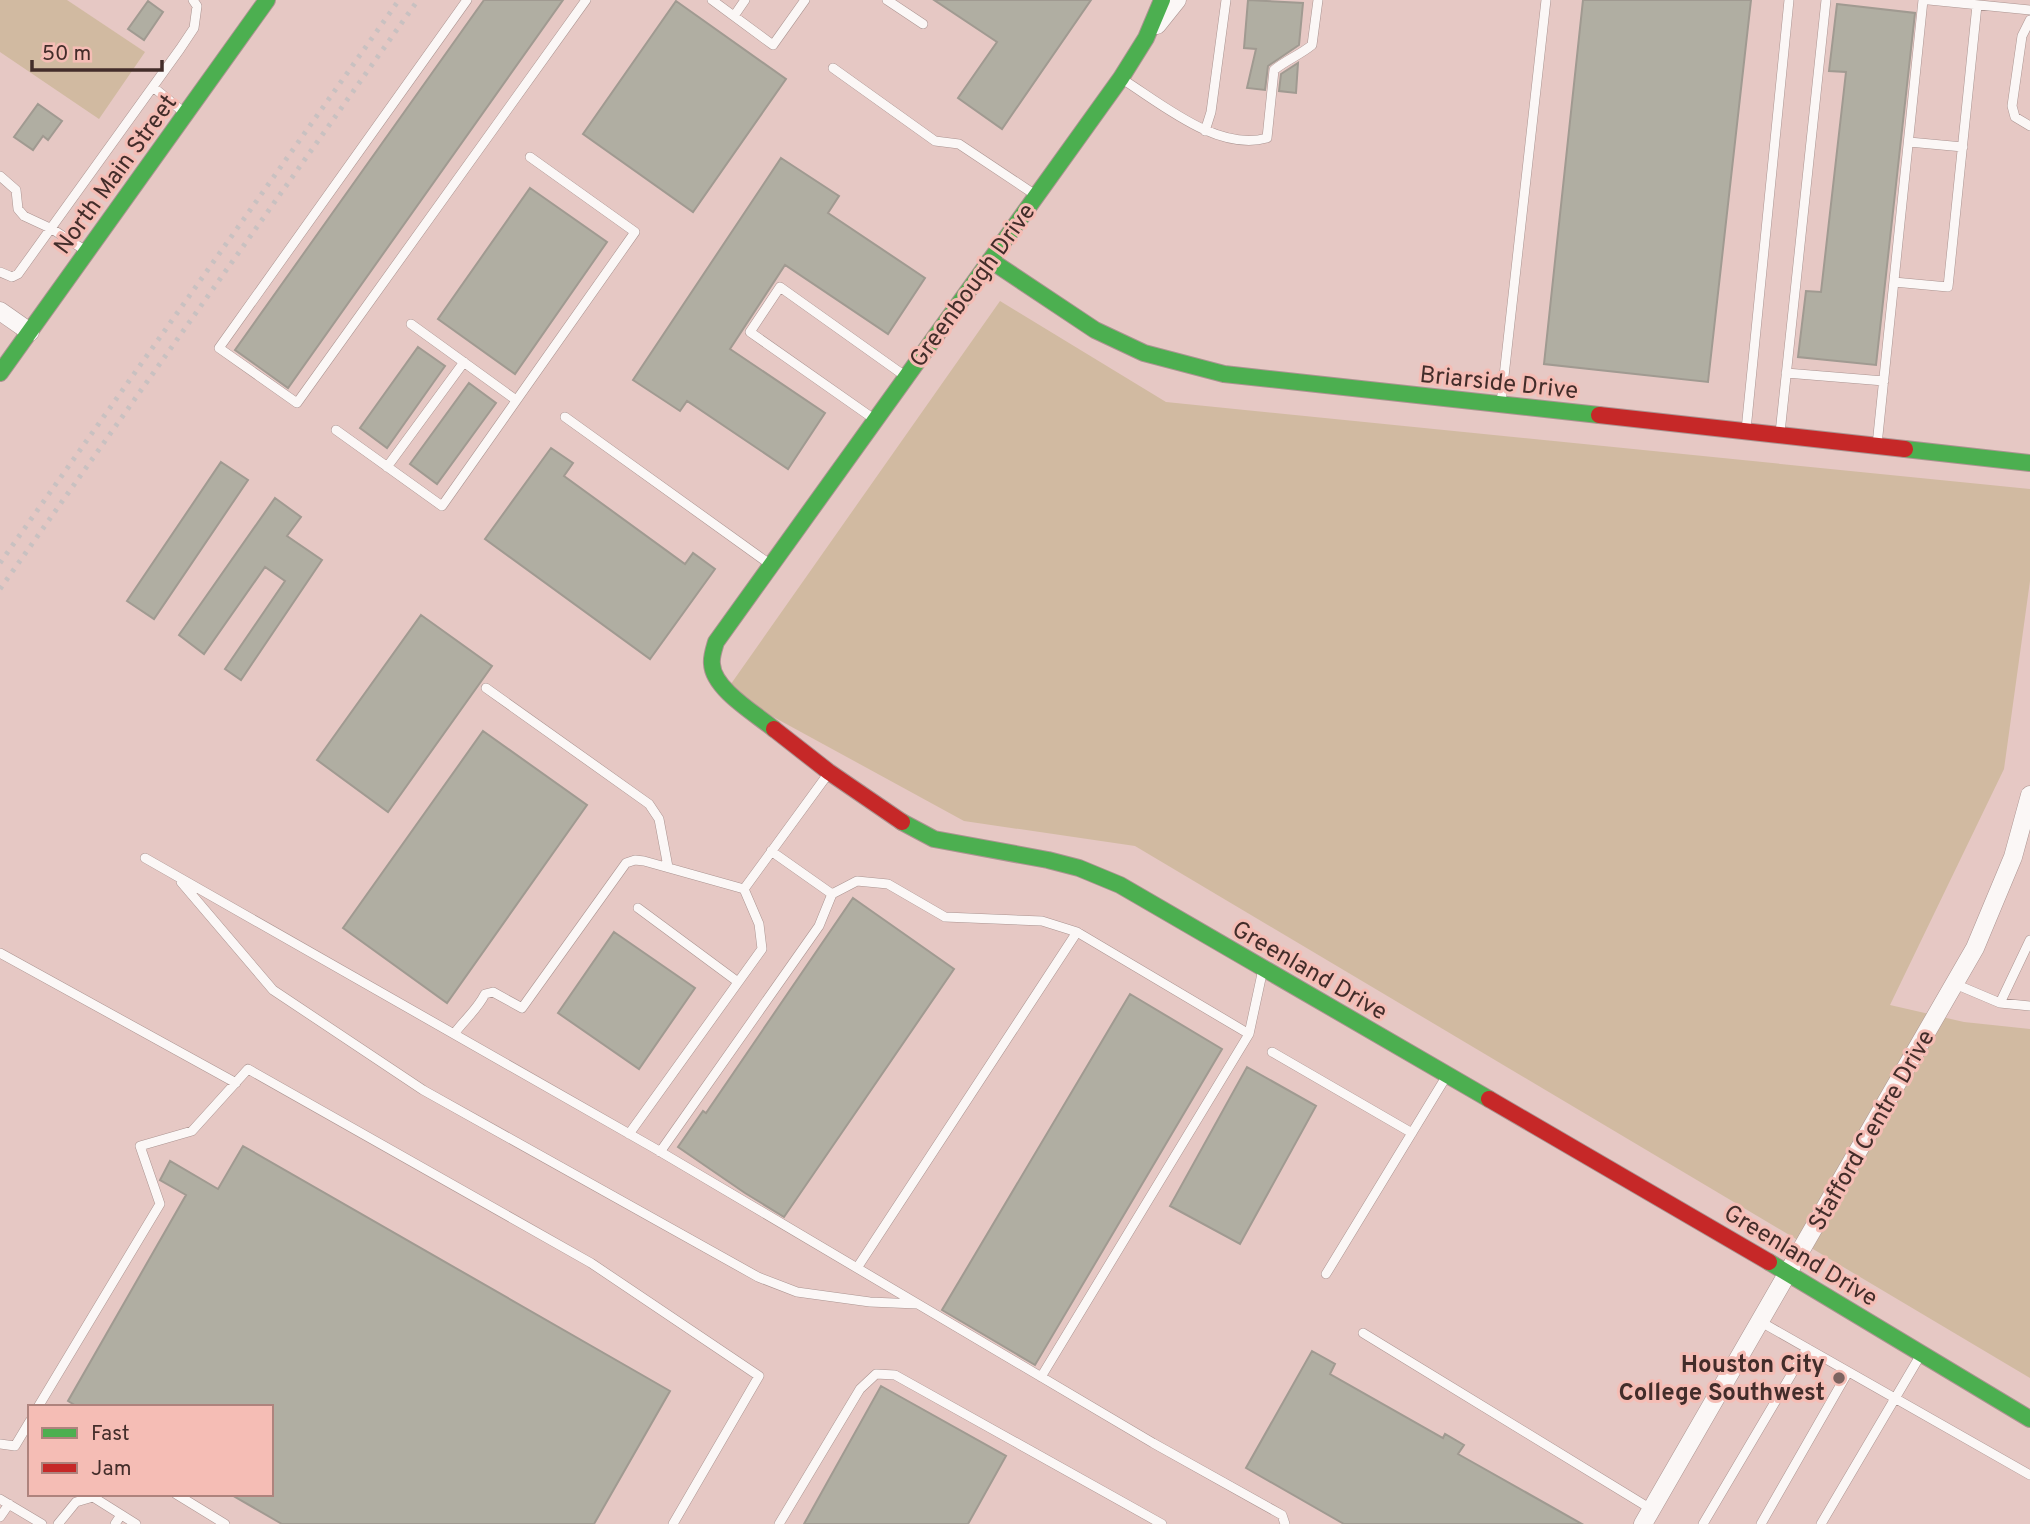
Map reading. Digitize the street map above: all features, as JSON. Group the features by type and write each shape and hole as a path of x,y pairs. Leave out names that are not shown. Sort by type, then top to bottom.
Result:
{"main road":[{"name":"North Main Street","path":"0,373 267,0"},
{"name":"Greenbough Drive","path":"797,530 1121,78 1146,38 1162,0"},
{"name":"Briarside Drive","path":"990,260 1095,330 1144,353 1224,374 2030,463"},
{"name":"Greenland Drive","path":"797,530 716,642 710,660 714,676 726,691 829,772 900,821 934,839 1079,868 1120,886 1788,1273 2030,1419"}],"street":[{"name":"Greenbough Drive","path":"1146,38 1177,0"},
{"path":"0,311 30,332"},
{"name":"Stafford Centre Drive","path":"1647,1517 1975,948 2013,857 2030,795"}],"lane":[{"path":"0,272 12,276 18,274 153,87 194,28 197,6 193,0"},
{"path":"467,0 219,348 297,403 586,0"},
{"path":"712,0 773,46 805,0"},
{"path":"734,16 746,0"},
{"path":"887,0 923,24"},
{"path":"1205,131 1211,112 1226,0"},
{"path":"1121,78 1205,131 1226,139 1257,141 1267,138 1274,70 1312,45 1318,0"},
{"path":"1501,405 1546,0"},
{"path":"1746,432 1789,0"},
{"path":"1779,435 1826,0"},
{"path":"1877,446 1923,0"},
{"path":"1929,0 2030,10"},
{"path":"1894,282 1948,287 1977,5"},
{"path":"2030,20 2022,36 2012,106 2015,117 2030,126"},
{"path":"834,68 935,141 959,144 1037,196"},
{"path":"153,87 186,114"},
{"path":"1909,142 1963,147"},
{"path":"336,430 442,506 635,232 530,157"},
{"path":"0,176 16,190 18,209 24,216 52,229 87,252"},
{"path":"876,420 750,332 780,288 906,377"},
{"path":"411,324 516,400"},
{"path":"387,467 464,362"},
{"path":"1786,373 1884,381"},
{"path":"565,417 772,565"},
{"path":"486,688 649,804 659,818 668,867"},
{"path":"744,889 829,772"},
{"path":"772,851 832,894"},
{"path":"145,858 629,1134 1041,1377 1282,1515 1285,1524"},
{"path":"454,1034 480,1005 485,994 493,992 522,1008 626,863 635,860 668,867 744,889"},
{"path":"177,877 273,990 423,1090 758,1276 797,1292 870,1302 919,1305"},
{"path":"660,1152 819,926 832,894 857,881 888,884 945,916 1042,921 1077,932 1249,1034"},
{"path":"629,1134 762,949 759,924 744,889"},
{"path":"638,908 738,982"},
{"path":"857,1268 1077,932"},
{"path":"2000,1003 2026,958 2030,940"},
{"path":"0,953 236,1083"},
{"path":"1041,1377 1249,1034 1263,968"},
{"path":"1955,984 2000,1003 2030,1006"},
{"path":"1272,1052 1412,1133"},
{"path":"39,1405 160,1204 140,1146 192,1131 248,1069 591,1263 759,1376 673,1524"},
{"path":"1326,1275 1447,1075"},
{"path":"1760,1322 2030,1475"},
{"path":"1363,1333 1647,1517"},
{"path":"1703,1524 1807,1348"},
{"path":"1821,1524 1921,1355"},
{"path":"1761,1524 1848,1372"},
{"path":"779,1524 860,1389 876,1374 895,1375 1162,1524"},
{"path":"0,1444 15,1446 28,1424"},
{"path":"179,1496 225,1524"},
{"path":"58,1524 76,1502 93,1497 136,1524"},
{"path":"0,1499 42,1524"},
{"path":"0,1517 9,1504"},
{"path":"115,1524 121,1515"}],"shaded area":[{"path":"0,0 67,0 145,52 99,119 0,52"},
{"path":"1000,301 1166,402 2030,489 2030,581 2004,769 1890,1005 1964,1022 2030,1029 2030,1378 1135,846 964,821 726,691"}],"building":[{"path":"484,0 563,0 288,388 235,350"},
{"path":"934,0 1091,0 1002,129 958,98 997,42"},
{"path":"1248,0 1303,3 1299,45 1268,66 1265,90 1247,88 1256,49 1244,48"},
{"path":"1583,0 1751,0 1708,382 1544,364"},
{"path":"148,1 163,12 144,40 128,29"},
{"path":"676,1 786,79 693,212 583,134"},
{"path":"1837,4 1915,13 1876,365 1798,357 1806,291 1821,292 1846,72 1829,71"},
{"path":"1298,63 1296,93 1279,91 1281,74"},
{"path":"38,104 62,121 48,140 43,136 33,150 14,137"},
{"path":"781,158 839,196 828,213 925,278 888,334 785,265 730,349 825,413 788,469 687,401 680,411 633,380"},
{"path":"530,188 607,242 515,374 438,319"},
{"path":"418,347 445,366 387,448 360,428"},
{"path":"469,383 496,403 437,484 410,464"},
{"path":"551,448 573,463 564,476 685,564 693,553 715,569 650,659 485,539"},
{"path":"221,462 248,480 154,619 127,601"},
{"path":"275,498 301,517 287,536 322,560 241,680 225,669 285,581 265,567 204,654 179,635"},
{"path":"421,615 492,666 388,812 317,760"},
{"path":"483,731 587,805 447,1003 343,928"},
{"path":"853,898 954,969 784,1217 678,1147 703,1111 706,1113"},
{"path":"614,932 695,988 639,1069 558,1013"},
{"path":"1130,994 1222,1049 1035,1365 942,1310"},
{"path":"1247,1067 1316,1106 1240,1244 1170,1206"},
{"path":"243,1146 670,1391 594,1524 282,1524 233,1496 273,1496 273,1405 75,1405 68,1401 186,1195 160,1180 170,1161 218,1189"},
{"path":"1312,1351 1335,1364 1330,1374 1443,1438 1445,1434 1464,1445 1458,1454 1582,1524 1344,1524 1246,1468"},
{"path":"881,1386 1006,1456 968,1524 804,1524"}],"railway":[{"path":"0,563 399,0"},
{"path":"0,589 418,0"}],"traffic: fast":[{"path":"0,373 267,0"},
{"path":"774,729 727,692 720,683 712,664 716,642 1121,78 1146,38 1162,0"},
{"path":"990,260 1095,330 1144,353 1224,374 1599,415"},
{"path":"1905,449 2030,463"},
{"path":"902,822 934,839 1048,860 1079,868 1120,885 1489,1099"},
{"path":"1769,1262 2030,1419"}],"traffic: jam":[{"path":"1599,415 1905,449"},
{"path":"774,729 829,772 902,822"},
{"path":"1489,1099 1769,1262"}],"place":[{"name":"Houston City College Southwest","path":"1839,1378"}]}
